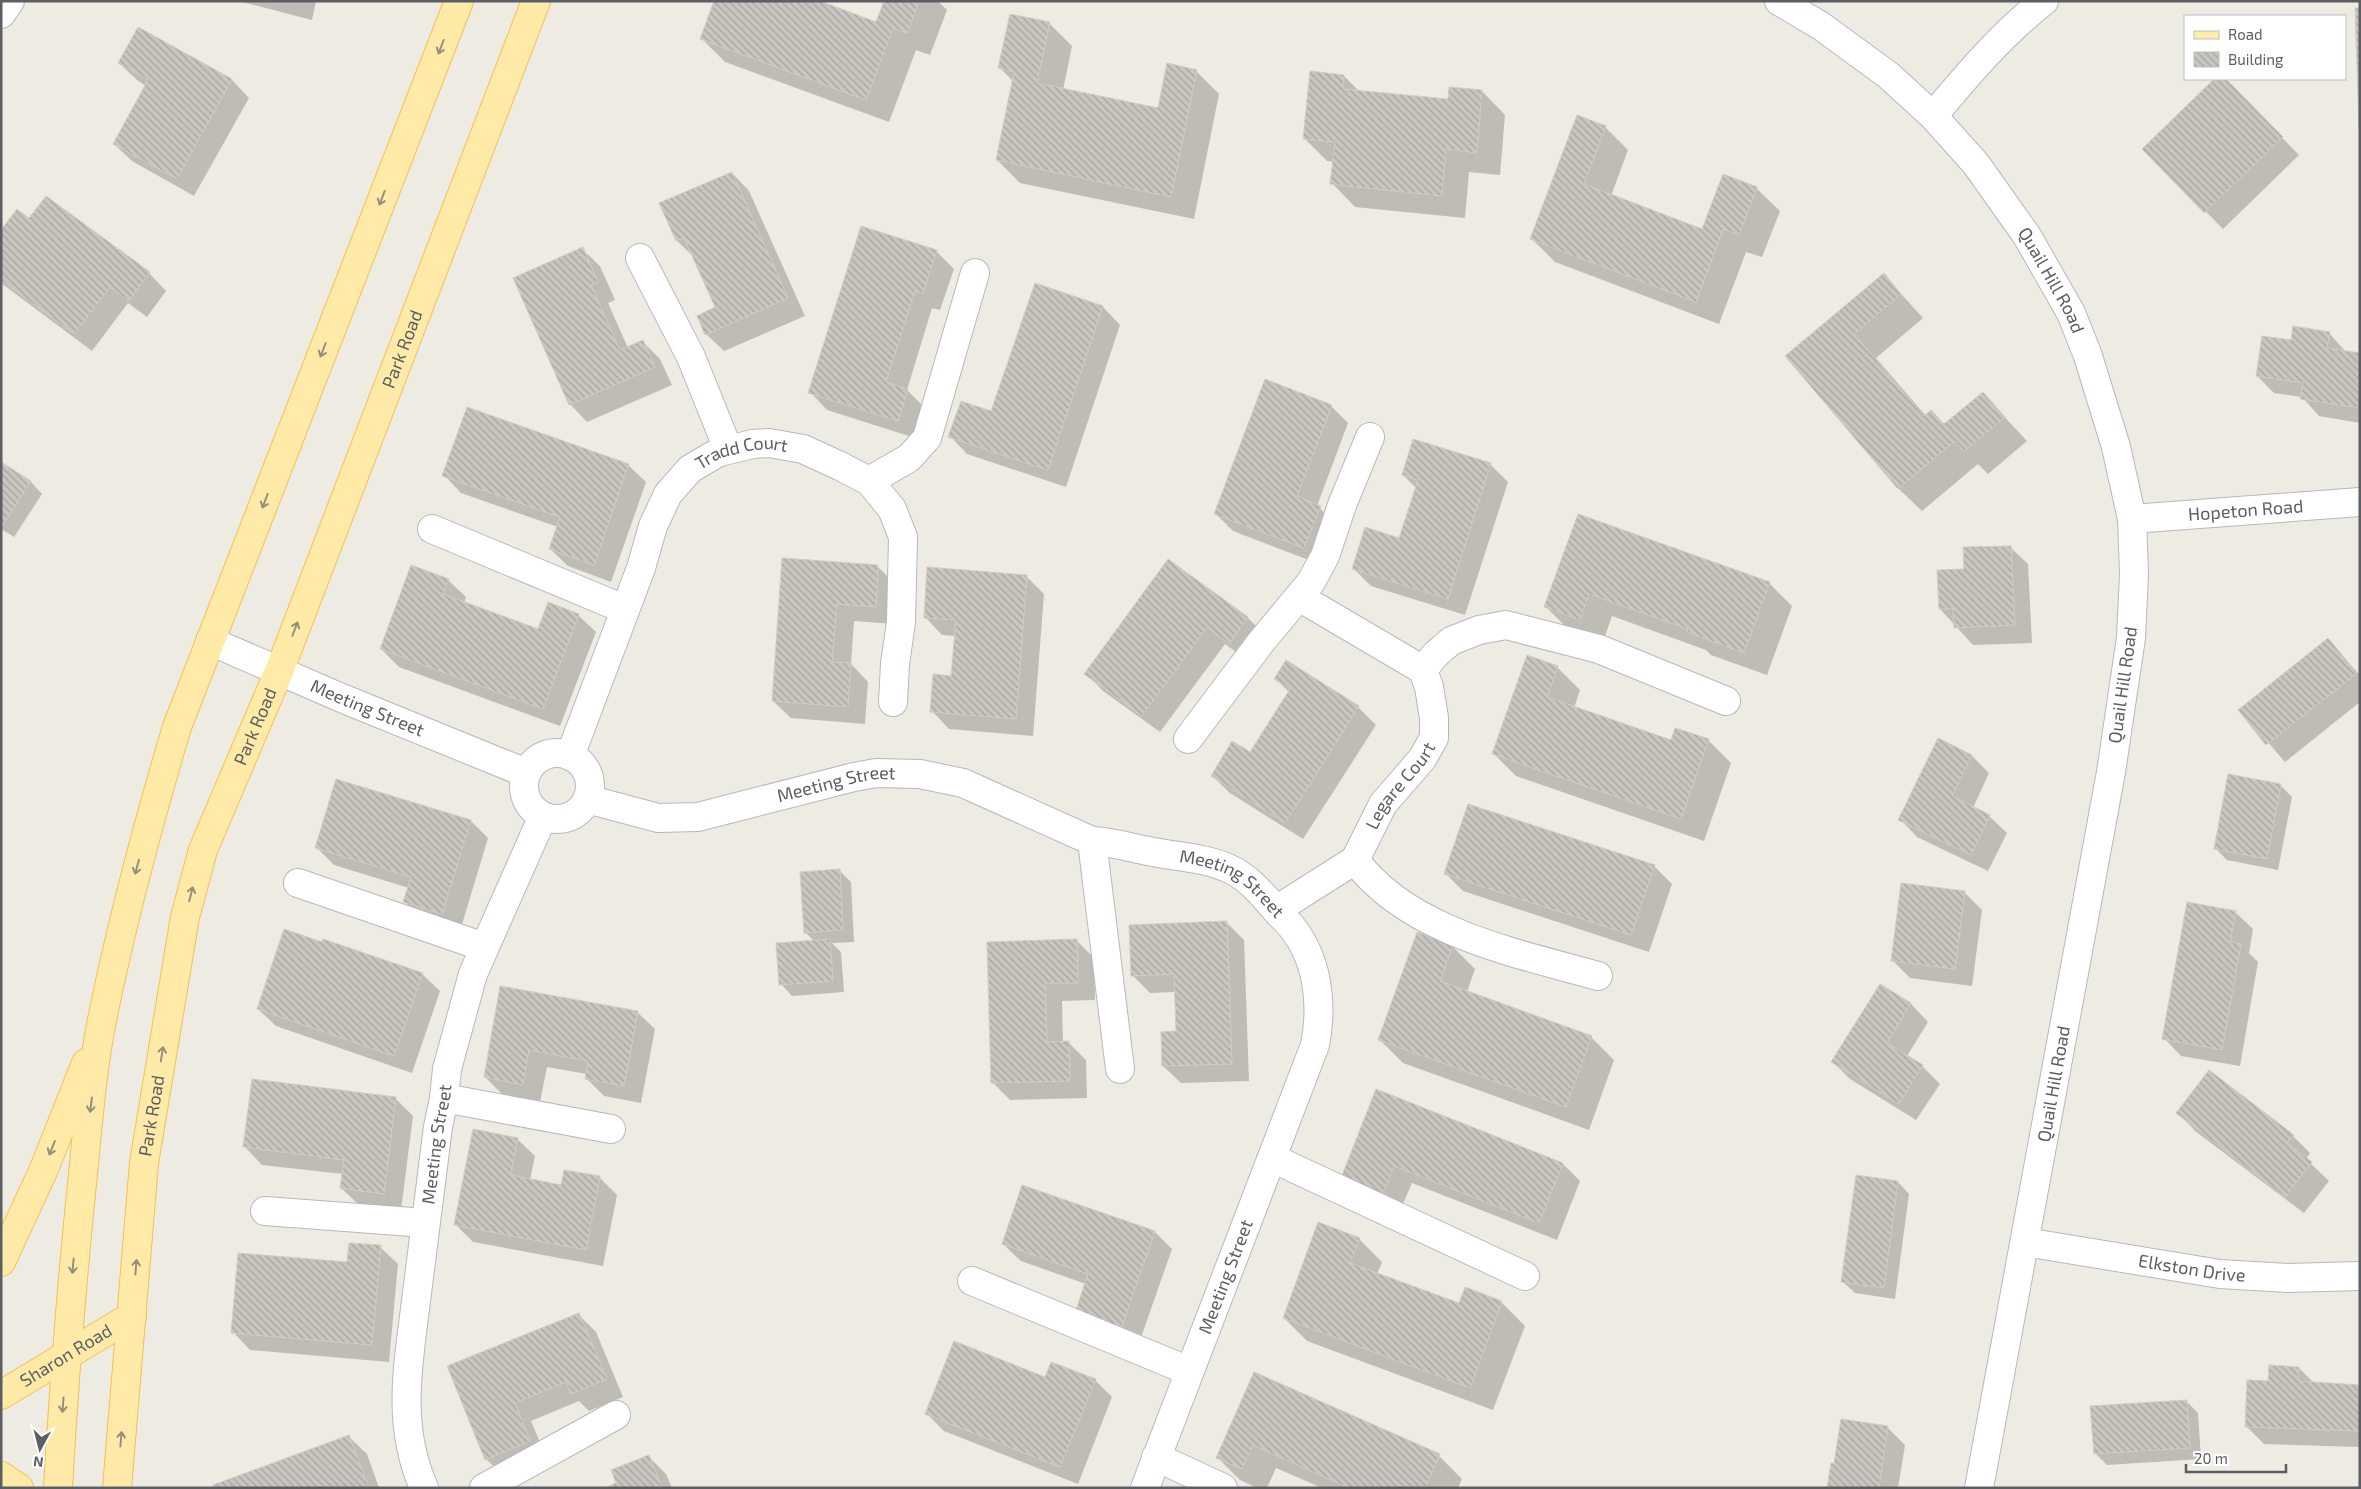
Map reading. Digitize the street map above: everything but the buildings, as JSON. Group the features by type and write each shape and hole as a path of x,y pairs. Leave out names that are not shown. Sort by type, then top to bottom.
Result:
{"main road":[{"path":"58,1488 66,1356 88,1123 102,1022 131,890 149,820 177,727 458,1"},
{"name":"Park Road","path":"117,1488 144,1163 185,917 202,850 280,669 536,1"},
{"path":"1,1262 44,1169 102,1022"},
{"name":"Sharon Road","path":"1,1395 132,1316"},
{"path":"1,1476 19,1488"}],"street":[{"path":"1,14 10,1"},
{"name":"Quail Hill Road","path":"1779,1 1805,8 1888,75 1933,116 1976,164 2028,236 2071,313 2088,356 2116,447 2132,519 2134,574 2130,648 2111,772 1979,1488"},
{"path":"1933,116 1973,68 2030,11 2044,1"},
{"path":"640,258 691,357 728,449"},
{"path":"869,482 909,458 927,438 975,273"},
{"path":"1188,739 1261,642 1311,582 1325,556 1342,504 1370,437"},
{"name":"Tradd Court","path":"570,756 641,568 653,526 668,494 690,469 728,449 769,443 803,449 869,482 892,509 903,537 901,622 895,664 893,702"},
{"name":"Hopeton Road","path":"2132,519 2360,502"},
{"path":"432,529 624,609"},
{"path":"1299,597 1423,670 1435,655 1451,641 1479,630 1506,625 1599,649 1726,701"},
{"name":"Meeting Street","path":"210,641 280,669 344,700 526,773"},
{"name":"Legare Court","path":"1355,860 1384,804 1422,759 1434,738 1434,718 1429,687 1423,670"},
{"path":"557,753 570,756 580,763 587,774 590,787 587,799 580,810 568,817 556,819 543,816 532,809 526,798 523,785 526,773 534,762 544,755 557,753"},
{"name":"Meeting Street","path":"587,799 658,818 698,817 854,776 876,773 920,774 963,783 1092,841 1112,842 1149,851 1199,859 1230,869 1258,888 1292,926 1310,957 1319,992 1319,1028 1315,1045 1144,1488"},
{"name":"Meeting Street","path":"424,1488 415,1468 409,1446 405,1399 425,1223 448,1068 473,974 543,816"},
{"path":"1092,841 1120,1069"},
{"path":"1276,910 1355,860 1366,875 1420,917 1480,942 1598,976"},
{"path":"298,883 484,947"},
{"path":"444,1098 611,1129"},
{"path":"1272,1158 1525,1276"},
{"path":"265,1211 425,1223"},
{"name":"Elkston Drive","path":"2025,1242 2220,1274 2288,1278 2360,1276"},
{"path":"972,1281 1189,1371"},
{"path":"484,1488 616,1415"},
{"path":"1156,1458 1223,1488"}]}
